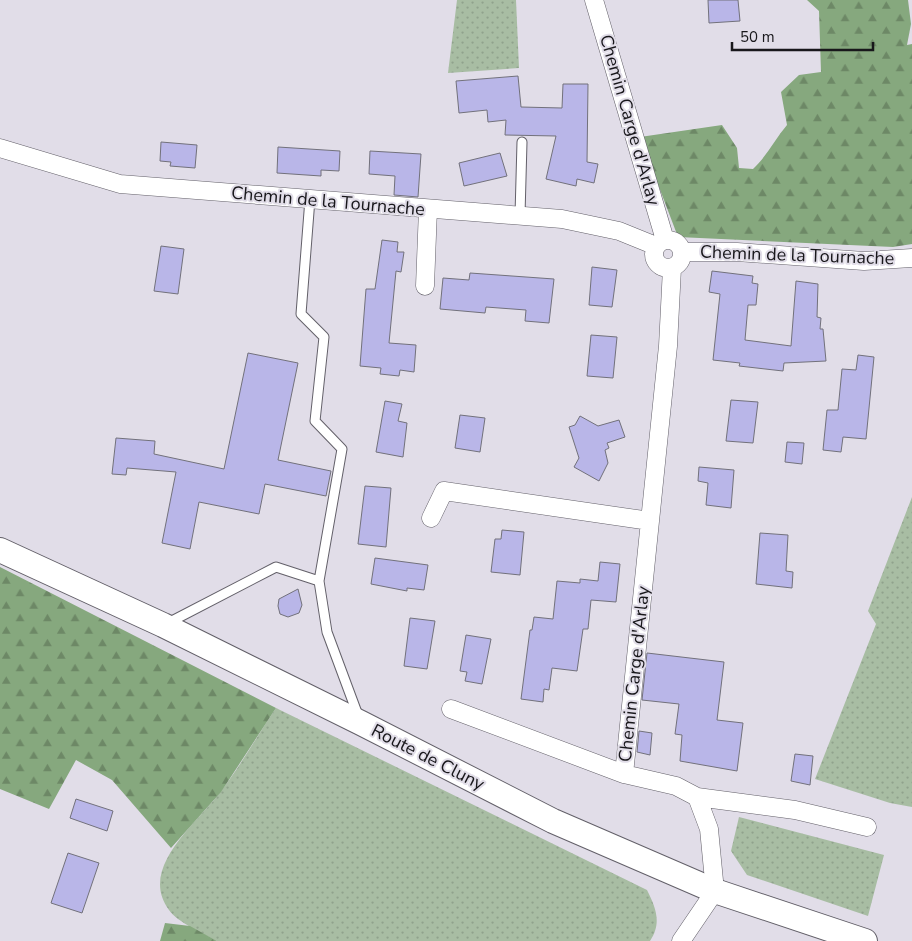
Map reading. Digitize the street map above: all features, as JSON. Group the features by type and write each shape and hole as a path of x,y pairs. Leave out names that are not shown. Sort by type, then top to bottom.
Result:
{"main road":[{"name":"Route de Cluny","path":"0,550 163,625 553,821 715,891 865,941"}],"street":[{"name":"Chemin Carge d'Arlay","path":"594,0 661,243"},
{"name":"Chemin de la Tournache","path":"0,148 120,184 562,219 619,231 661,243"},
{"path":"425,286 428,209"},
{"path":"676,242 682,252 680,262 672,268 666,269 657,263 654,258 661,243 676,242"},
{"name":"Chemin de la Tournache","path":"682,252 738,252 864,261 912,258"},
{"name":"Chemin Carge d'Arlay","path":"672,268 668,346 624,774 676,786 697,797 795,810 867,827"},
{"path":"431,518 444,491 650,521"},
{"path":"451,709 624,774"},
{"path":"681,941 715,891 709,829 697,797"}],"lane":[{"path":"520,215 522,142"},
{"path":"310,198 301,314 324,337 316,421 342,449 319,581 328,632 361,723"},
{"path":"163,625 276,567 319,581"}],"green space":[{"path":"457,0 516,0 519,68 448,73"},
{"path":"807,0 908,0 911,24 907,45 912,44 912,244 893,247 678,237 640,137 722,125 737,148 739,168 753,169 763,159 787,125 781,92 799,75 821,72 819,11"},
{"path":"912,497 912,807 890,803 815,779 876,624 868,611"},
{"path":"0,567 276,708 221,792 171,848 112,780 76,760 49,809 0,789"},
{"path":"276,708 647,890 655,909 657,922 650,941 217,941 184,923 169,910 161,894 161,878 166,862 186,831 228,781"},
{"path":"739,817 884,855 868,916 747,875 731,851"},
{"path":"165,923 190,926 217,941 160,941"}],"building":[{"path":"708,0 738,0 740,21 709,23"},
{"path":"518,76 521,107 562,108 563,84 588,84 587,162 598,164 594,183 577,179 576,186 546,179 556,136 505,135 506,120 488,122 487,110 459,113 456,81"},
{"path":"161,142 197,145 195,168 170,166 171,162 160,161"},
{"path":"278,147 340,151 339,171 321,170 321,176 277,173"},
{"path":"370,151 421,154 418,197 394,195 395,176 369,174"},
{"path":"500,153 507,176 464,186 459,163"},
{"path":"382,240 398,242 397,252 404,252 401,272 396,271 389,343 416,345 414,372 400,370 399,376 380,374 381,368 360,366 366,289 375,289"},
{"path":"161,246 184,249 178,294 154,291"},
{"path":"592,267 617,270 612,307 589,305"},
{"path":"712,271 753,276 752,283 758,284 756,305 748,305 745,340 791,346 796,281 818,284 817,317 821,318 820,329 823,329 826,361 784,363 783,371 739,366 740,363 713,360 720,294 709,292"},
{"path":"470,273 554,279 549,323 525,321 526,310 486,307 485,313 440,309 443,278 469,280"},
{"path":"591,335 617,337 613,378 587,376"},
{"path":"248,353 298,363 278,460 331,471 326,496 265,484 259,514 199,502 190,549 162,543 176,472 127,468 126,475 112,474 116,438 155,441 154,454 224,469"},
{"path":"858,355 874,357 866,439 843,437 841,452 823,450 827,410 838,410 842,369 856,370"},
{"path":"731,400 758,402 753,443 726,441"},
{"path":"385,401 402,404 398,421 407,423 403,457 376,452"},
{"path":"460,415 485,418 480,452 455,448"},
{"path":"580,416 598,426 619,420 625,437 607,443 609,448 605,450 608,463 599,481 574,467 579,458 569,427 575,425"},
{"path":"787,442 804,443 802,464 785,462"},
{"path":"699,467 734,470 731,508 706,505 708,483 698,481"},
{"path":"365,486 391,488 386,547 358,544"},
{"path":"502,530 524,532 520,575 491,572 495,539 501,539"},
{"path":"760,533 788,535 786,571 793,572 792,588 756,584"},
{"path":"375,558 428,565 424,590 407,588 407,591 371,584"},
{"path":"600,562 620,564 616,602 591,600 588,629 583,629 577,671 552,668 549,690 544,689 543,702 521,699 530,630 532,630 534,617 553,619 557,581 580,583 580,579 598,581"},
{"path":"298,589 302,605 299,613 288,617 280,614 279,599"},
{"path":"410,618 435,621 427,669 404,666"},
{"path":"466,635 491,639 482,684 465,681 467,672 460,671"},
{"path":"647,653 724,662 717,720 743,723 737,771 680,761 682,735 675,734 679,704 642,700"},
{"path":"639,731 652,733 650,755 637,752"},
{"path":"795,754 813,756 810,785 791,781"},
{"path":"76,799 113,811 107,831 70,818"},
{"path":"68,853 99,863 82,913 51,903"}]}
